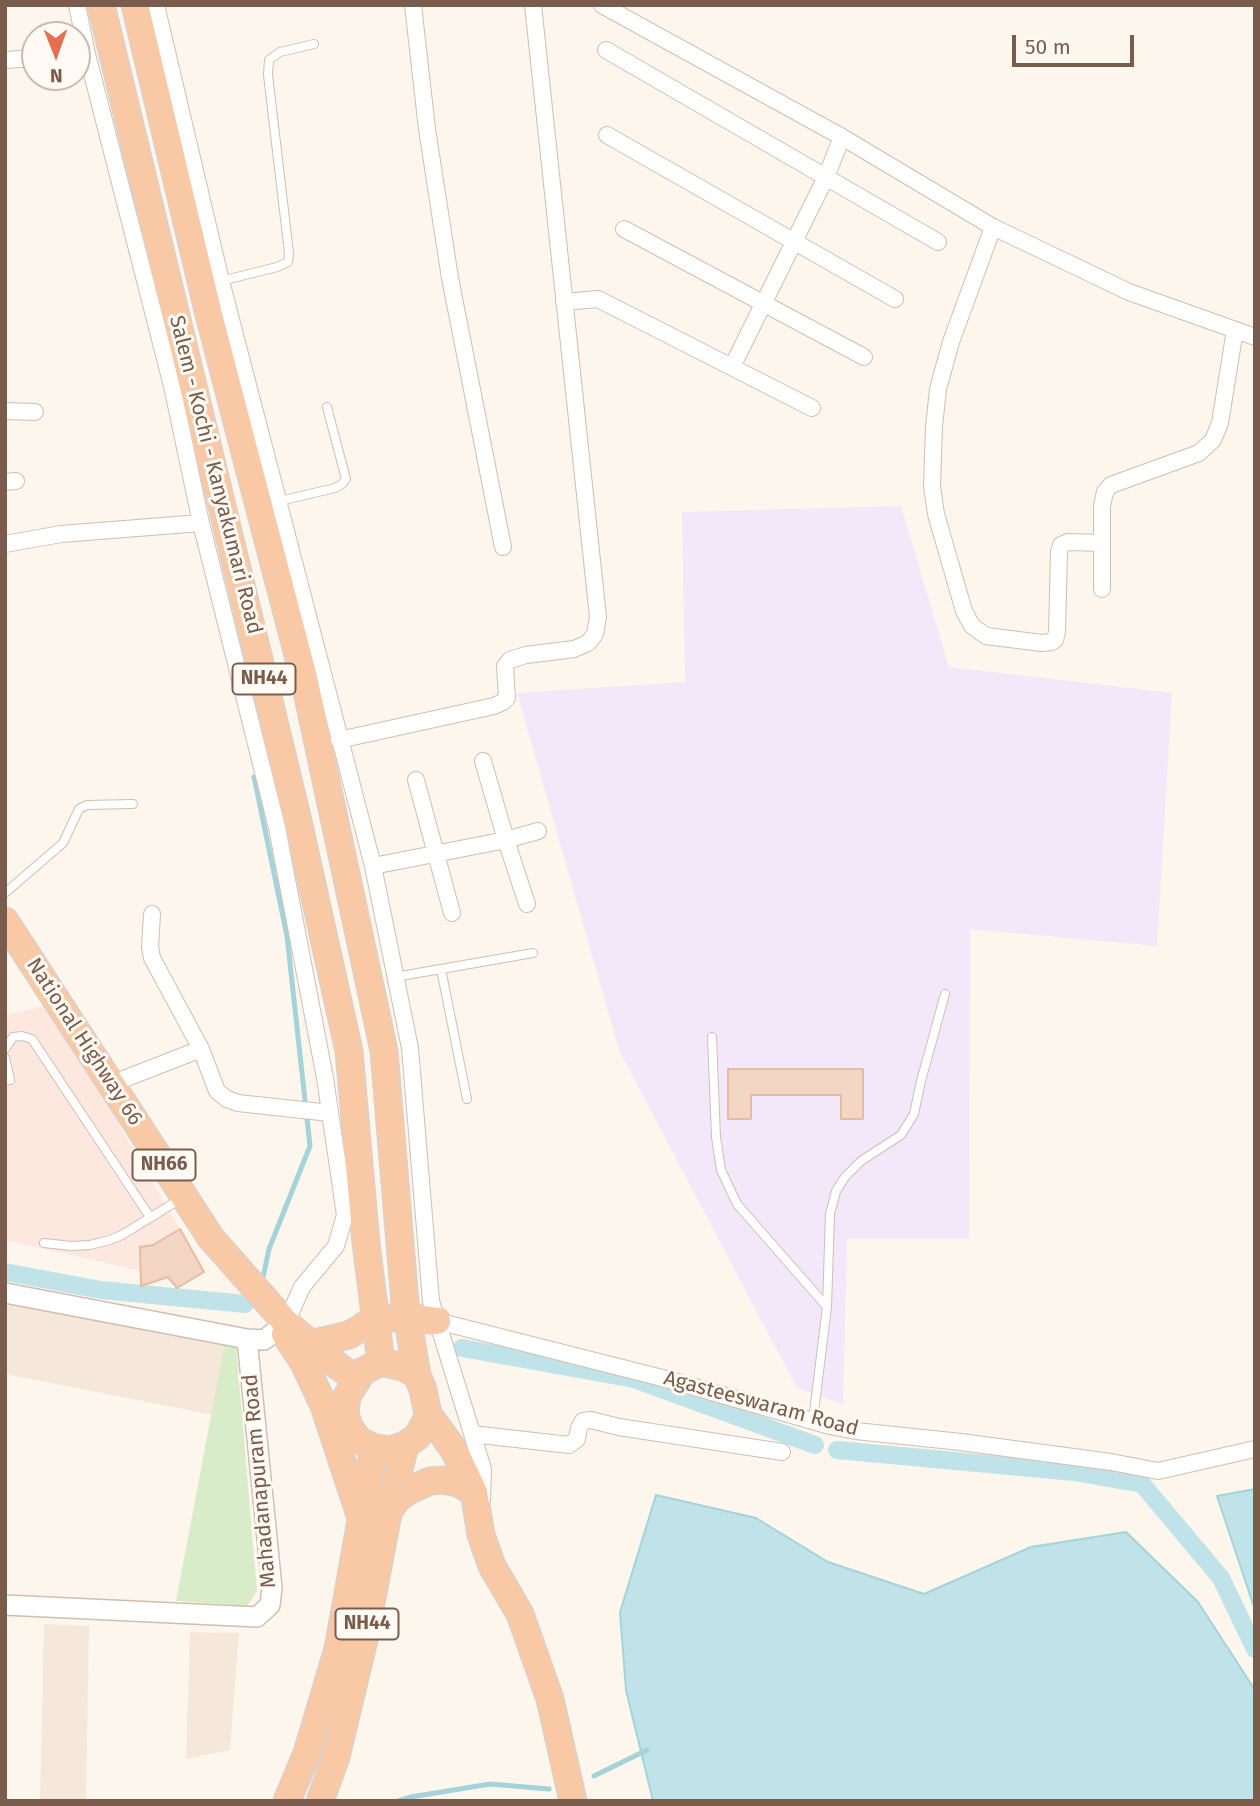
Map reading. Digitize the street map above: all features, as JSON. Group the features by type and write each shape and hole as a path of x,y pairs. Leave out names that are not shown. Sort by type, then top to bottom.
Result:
{"highway":[{"name":"Salem - Kochi - Kanyakumari Road","path":"101,5 298,821 349,1051 366,1243 381,1362"},
{"name":"Salem - Kochi - Kanyakumari Road","path":"135,5 209,315 304,678 384,1051 407,1317"},
{"name":"National Highway 66","path":"9,932 211,1238 283,1325 357,1380"},
{"path":"310,1344 349,1335 375,1319 407,1317 437,1321"},
{"name":"NH44","path":"320,1801 336,1757 364,1640 388,1512 405,1446 417,1437 428,1414 417,1375 407,1317"},
{"path":"283,1325 324,1406 361,1520"},
{"path":"405,1446 390,1450 374,1448 359,1440 349,1427 345,1413 347,1396 363,1371 381,1362 403,1367 417,1375"},
{"path":"428,1414 454,1450 474,1492 481,1535 492,1566 520,1614 550,1699 573,1801"},
{"name":"NH44","path":"286,1801 307,1753 338,1649 374,1448"},
{"path":"388,1512 398,1498 430,1481 458,1483 474,1492"}],"street":[{"path":"156,5 221,281 373,866 410,1048 431,1301 483,1469 481,1535"},
{"path":"413,5 427,128 450,278 503,547"},
{"path":"339,740 494,706 507,698 505,666 510,660 526,654 574,649 588,643 595,634 598,617 533,5"},
{"path":"602,5 842,137 993,227 1129,292 1255,337"},
{"path":"606,50 938,242"},
{"path":"5,1293 264,1340 283,1325 302,1287 336,1246 345,1214 325,1078 278,828 201,523 172,386 91,88"},
{"path":"607,135 894,299"},
{"path":"732,367 826,177 842,137"},
{"path":"993,227 951,342 938,388 933,427 932,486 936,514 964,611 972,626 986,636 1042,643 1055,640 1061,545 1068,542 1102,542"},
{"path":"624,229 864,357"},
{"path":"564,302 598,299 812,408"},
{"path":"1102,589 1102,506 1105,492 1111,485 1199,453 1213,440 1220,423 1235,330"},
{"path":"5,411 35,412"},
{"path":"5,544 61,534 201,523"},
{"path":"483,761 527,904"},
{"path":"416,780 452,913"},
{"path":"373,866 506,840 538,831"},
{"path":"152,914 152,958 201,1049 217,1091 227,1099 239,1103 330,1113"},
{"path":"111,1084 201,1049"},
{"name":"Agasteeswaram Road","path":"437,1321 856,1431 1111,1462 1157,1471 1255,1449"},
{"name":"Mahadanapuram Road","path":"5,1605 257,1617 271,1605 272,1588 247,1339"},
{"path":"472,1434 569,1444 577,1439 583,1422 592,1420 620,1427 782,1452"}],"lane":[{"path":"221,281 288,262 268,75 269,60 280,52 314,44"},
{"path":"280,502 335,488 346,479 327,407"},
{"path":"5,893 63,843 79,809 87,805 134,804"},
{"path":"395,977 533,953"},
{"path":"441,969 467,1099"},
{"path":"813,1420 827,1307 830,1214 836,1191 861,1161 901,1135 914,1114 944,994"},
{"path":"5,1049 13,1037 32,1039 150,1217"},
{"path":"712,1037 716,1137 721,1170 737,1204 827,1307"},
{"path":"5,1058 10,1080"},
{"path":"44,1243 71,1246 100,1242 121,1235 184,1196"}],"shaded area":[{"path":"901,506 949,667 1172,693 1157,946 970,929 969,1239 847,1239 843,1404 797,1388 619,1050 517,693 685,682 682,512"},
{"path":"49,1005 180,1229 153,1245 168,1277 5,1240 5,1015"},
{"path":"5,1296 225,1342 214,1415 5,1374"},
{"path":"44,1624 89,1626 86,1801 40,1801"},
{"path":"190,1632 239,1633 230,1750 186,1759"}],"green space":[{"path":"225,1342 236,1346 257,1591 247,1606 176,1601"}],"water":[{"path":"1255,1489 1255,1610 1217,1496"},
{"path":"656,1495 756,1518 828,1562 924,1594 1031,1547 1126,1532 1198,1602 1255,1690 1255,1801 653,1801 626,1690 620,1612"}],"building":[{"path":"728,1069 863,1069 863,1119 841,1119 841,1095 751,1095 751,1119 728,1119"},
{"path":"180,1229 204,1272 177,1288 168,1277 141,1286 140,1247 153,1245"}],"waterway":[{"path":"254,777 287,936 310,1146 269,1249 262,1282"},
{"path":"5,1272 101,1290 245,1304"},
{"path":"462,1348 634,1379 815,1445"},
{"path":"837,1450 1074,1472 1142,1484 1221,1578 1255,1649"},
{"path":"594,1776 647,1750"},
{"path":"398,1801 490,1784 549,1789"}]}
